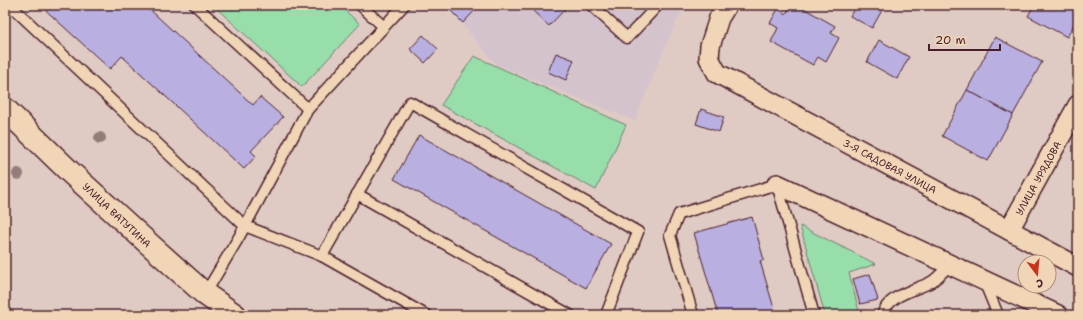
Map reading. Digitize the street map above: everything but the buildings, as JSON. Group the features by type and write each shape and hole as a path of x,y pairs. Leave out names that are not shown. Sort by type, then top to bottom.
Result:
{"main road":[{"name":"УЛИЦА ВАТУТИНА","path":"5,109 70,172 178,271 205,294 235,315"}],"street":[{"name":"3-Я САДОВАЯ УЛИЦА","path":"727,5 719,18 710,46 709,58 717,73 1078,267"},
{"name":"УЛИЦА УРЯДОВА","path":"1009,230 1078,106"},
{"path":"777,184 1058,315"}],"lane":[{"path":"10,5 245,226 322,256 426,315"},
{"path":"195,5 308,109"},
{"path":"360,5 384,27"},
{"path":"205,294 245,226 308,109 404,5"},
{"path":"592,5 627,38 658,5"},
{"path":"322,256 410,102 638,232 606,315"},
{"path":"693,315 670,235 679,214 777,184 814,315"},
{"path":"357,194 570,315"},
{"path":"882,315 884,309 897,296 931,281 950,265"},
{"path":"984,281 998,315"}],"shaded area":[{"path":"449,5 688,5 678,18 635,121 497,65 447,7"}],"green space":[{"path":"213,5 339,5 360,24 302,87"},
{"path":"474,56 626,125 596,190 441,105"},
{"path":"800,226 876,264 849,273 860,315 825,315"}]}
